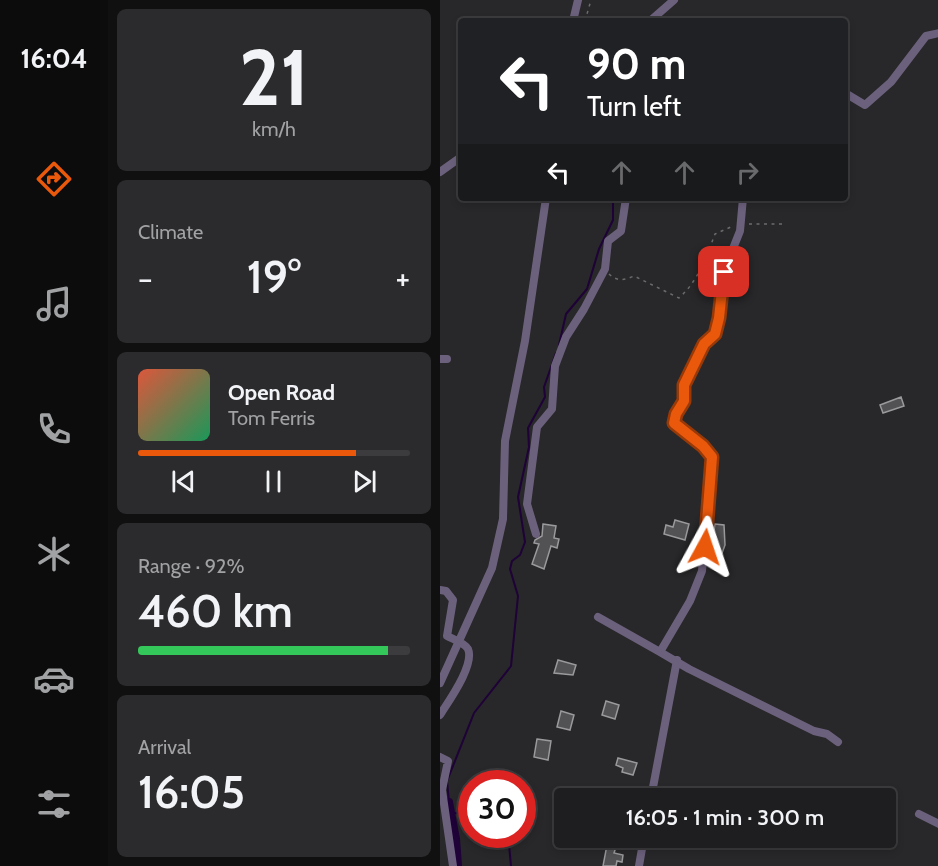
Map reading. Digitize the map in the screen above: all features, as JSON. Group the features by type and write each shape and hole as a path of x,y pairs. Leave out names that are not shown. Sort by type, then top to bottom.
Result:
{"street":[{"path":"574,18 578,0"},
{"path":"653,18 674,0"},
{"path":"848,95 865,105 892,82 926,36 938,33"},
{"path":"440,172 458,159"},
{"path":"440,683 492,568 503,519 505,441 527,331 546,201"},
{"path":"536,534 527,504 537,427 552,410 552,380 566,337 605,269 608,241 621,231 626,201"},
{"path":"660,652 690,601 702,571 712,457 703,446 674,423 676,414 684,401 684,385 704,344 715,334 724,272 740,231 743,201"},
{"path":"440,590 446,591 453,600 447,636 468,650 467,665 440,715"},
{"path":"598,617 677,660 689,669 827,734 838,742"},
{"path":"653,788 677,660"},
{"path":"440,757 448,762 442,790 453,866"},
{"path":"919,814 938,824"},
{"path":"639,866 642,848"}],"path":[{"path":"586,18 592,0"},
{"path":"605,269 613,278 625,281 634,276 679,298 690,288 707,257 714,234 740,223 785,224"}],"building":[{"path":"901,397 904,406 883,413 880,405"},
{"path":"675,520 689,524 685,540 664,534 666,525 673,527"},
{"path":"543,524 556,526 554,538 559,539 557,548 551,546 544,569 532,564 539,544 534,543 542,536"},
{"path":"715,524 724,525 725,545 721,556 711,553"},
{"path":"558,660 576,665 573,675 554,673"},
{"path":"606,701 619,705 615,719 602,715"},
{"path":"561,711 574,715 570,730 557,727"},
{"path":"537,739 551,741 548,760 534,757"},
{"path":"618,758 637,763 633,775 622,772 623,768 616,765"},
{"path":"606,848 616,848 614,853 623,855 622,862 617,861 616,866 603,866"}],"waterway":[{"path":"559,345 566,314 587,289 599,249 613,220 613,201"},
{"path":"449,802 447,781 474,713 511,666 518,596 510,569 512,561 520,555 525,542 518,497 529,447 528,428 545,397 544,387 556,353"},
{"path":"449,802 458,866"},
{"path":"451,814 458,813"},
{"path":"509,848 511,866"}],"route":[{"path":"705,547 712,457 703,446 674,423 676,414 684,401 684,385 704,344 715,334 724,272"}]}
